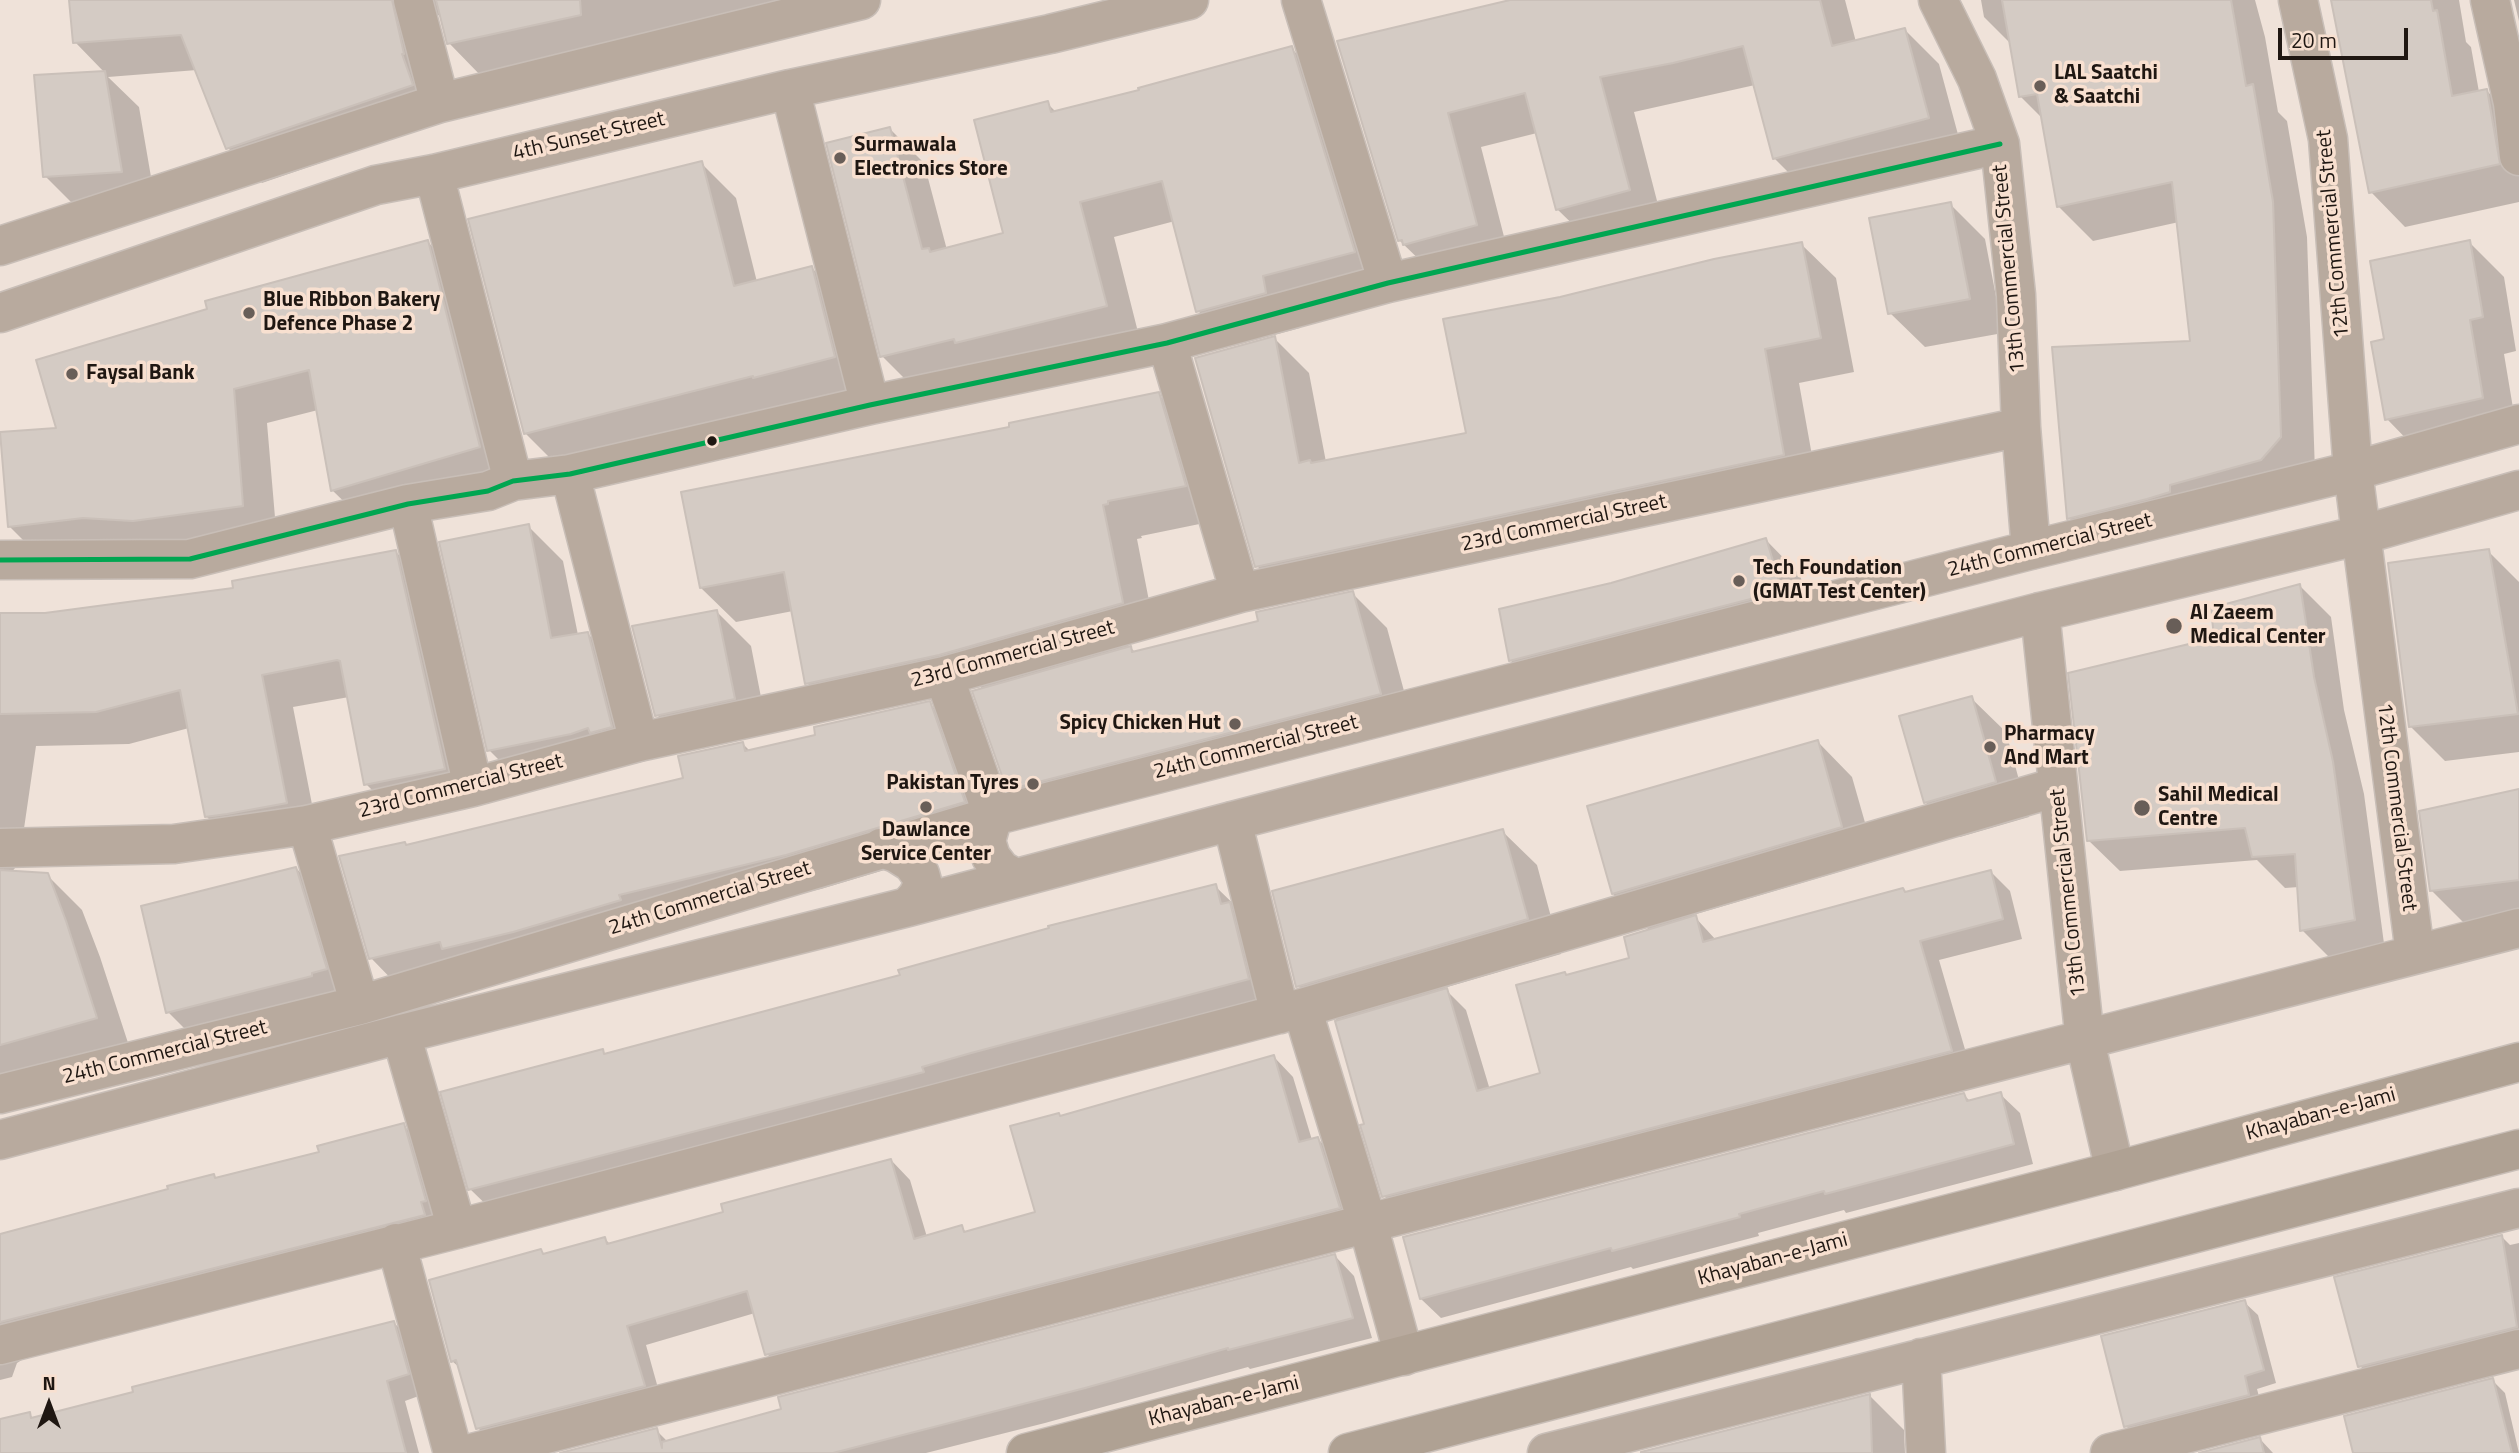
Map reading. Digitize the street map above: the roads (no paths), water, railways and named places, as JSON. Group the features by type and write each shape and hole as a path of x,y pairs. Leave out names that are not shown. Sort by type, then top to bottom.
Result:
{"main road":[{"name":"Khayaban-e-Jami","path":"1026,1453 2115,1171 2519,1062"},
{"path":"1348,1453 2519,1149"}],"street":[{"path":"413,0 440,103"},
{"path":"0,246 440,103 861,0"},
{"name":"4th Sunset Street","path":"0,313 376,185 435,174 790,89 1050,34 1189,0"},
{"path":"1301,0 1388,283"},
{"name":"13th Commercial Street","path":"1938,0 1977,79 2000,144 2016,295 2021,427 2031,550"},
{"name":"12th Commercial Street","path":"2298,0 2328,139 2353,471 2415,953"},
{"path":"2490,0 2513,103 2519,156"},
{"path":"790,89 870,405"},
{"path":"0,560 190,559 408,504 488,491 513,481 570,474 870,405 1167,342 1388,283 2000,144"},
{"path":"435,174 513,481"},
{"path":"1167,342 1240,593"},
{"name":"24th Commercial Street","path":"0,1094 360,1005 993,816 2031,550 2353,471 2519,424"},
{"name":"23rd Commercial Street","path":"0,848 174,844 307,825 472,787 639,742 944,676 1240,593 2021,427"},
{"path":"570,474 639,742"},
{"name":"24th Commercial Street","path":"0,1140 401,1034 908,907 2040,612 2361,535 2519,490"},
{"path":"408,504 472,787"},
{"name":"13th Commercial Street","path":"2040,612 2085,1041 2115,1171"},
{"path":"944,676 993,816 986,841 991,857 1001,870 1015,878"},
{"path":"0,1345 457,1229 1291,1011 2057,787"},
{"path":"1232,821 1291,1011 1368,1225 1404,1356"},
{"path":"307,825 360,1005"},
{"path":"881,848 912,863 920,874 923,885 908,907"},
{"path":"472,1453 2519,928"},
{"path":"401,1034 457,1229"},
{"path":"1546,1453 2519,1208"},
{"path":"396,1243 453,1453"},
{"path":"2109,1453 2519,1349"},
{"path":"1921,1358 1926,1453"}],"place":[{"name":"LAL Saatchi & Saatchi","path":"2040,86"},
{"name":"Surmawala Electronics Store","path":"840,158"},
{"name":"Blue Ribbon Bakery Defence Phase 2","path":"249,313"},
{"name":"Faysal Bank","path":"72,374"},
{"name":"Tech Foundation (GMAT Test Center)","path":"1739,581"},
{"name":"Al Zaeem Medical Center","path":"2174,626"},
{"name":"Spicy Chicken Hut","path":"1235,724"},
{"name":"Pharmacy And Mart","path":"1990,747"},
{"name":"Pakistan Tyres","path":"1033,784"},
{"name":"Dawlance Service Center","path":"926,807"},
{"name":"Sahil Medical Centre","path":"2142,808"}]}
